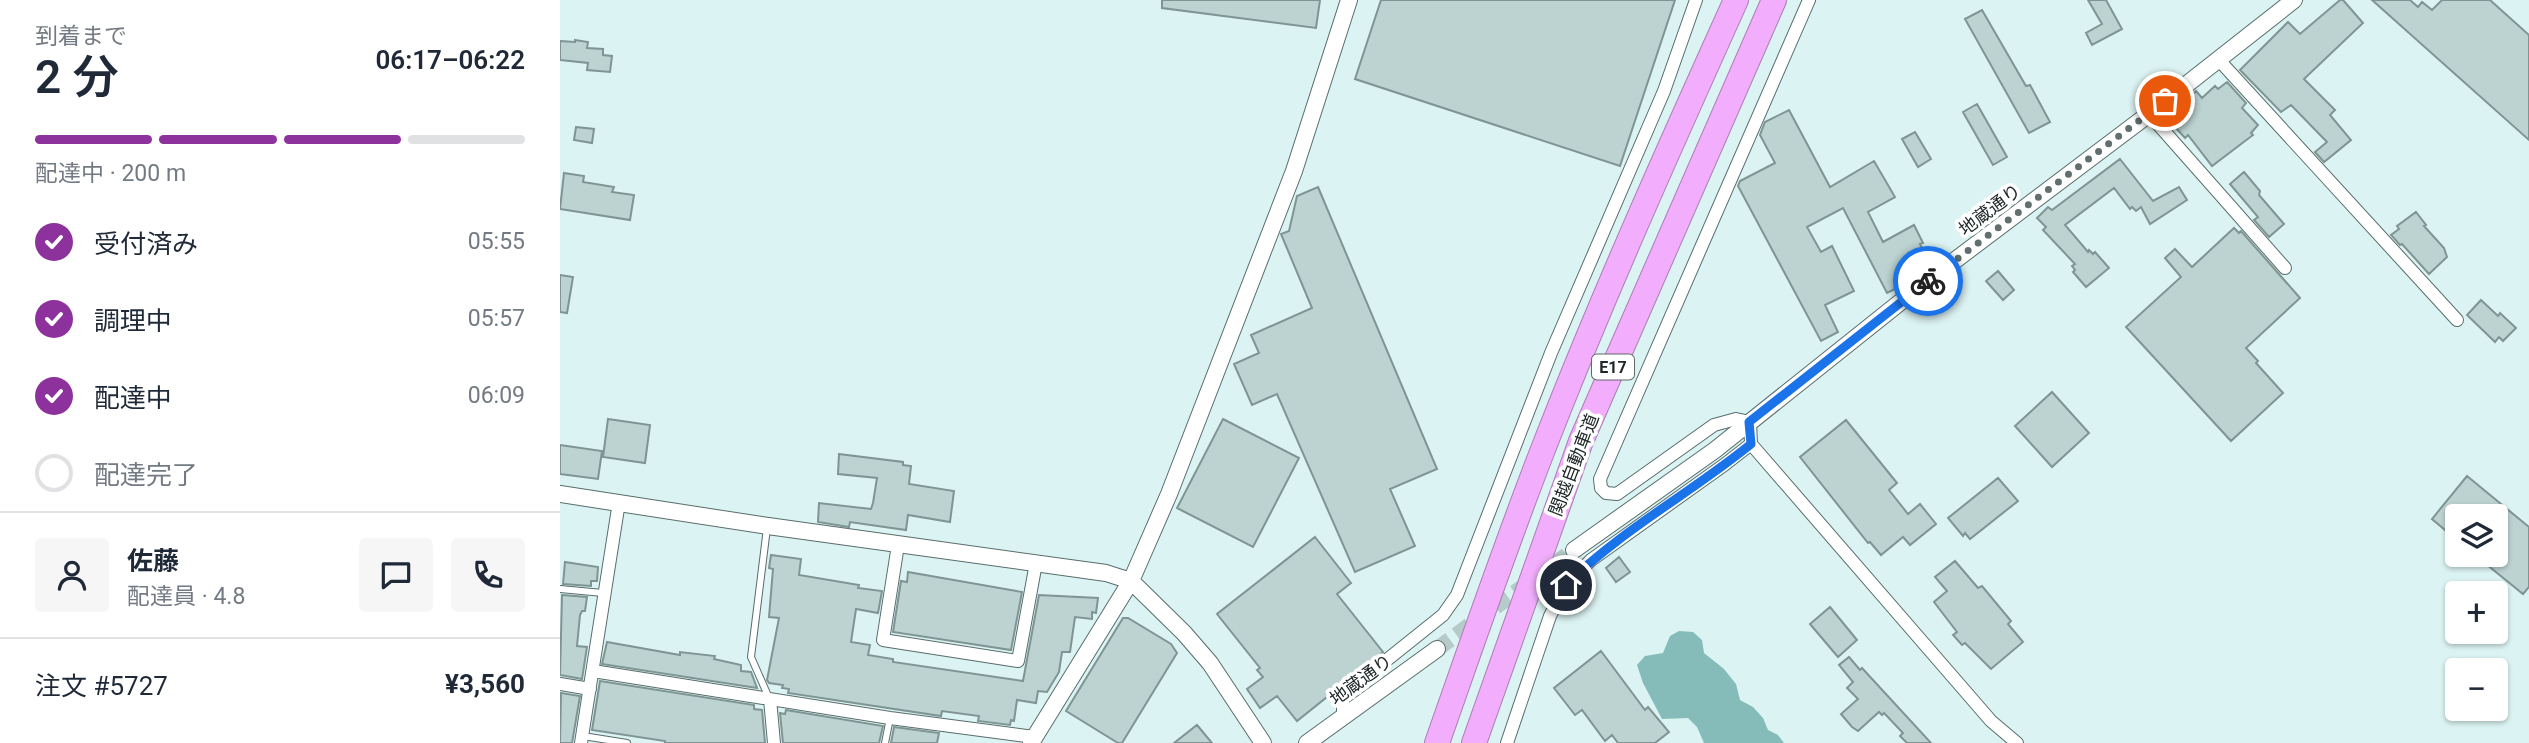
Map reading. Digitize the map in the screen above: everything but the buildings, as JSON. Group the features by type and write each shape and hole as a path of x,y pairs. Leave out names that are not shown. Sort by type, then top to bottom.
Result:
{"highway":[{"path":"1675,133 1725,0"},
{"name":"関越自動車道","path":"1437,743 1490,589 1551,428 1675,133 1736,0"},
{"name":"関越自動車道","path":"1474,743 1581,441 1774,0"}],"street":[{"path":"593,671 1032,740 1131,581 1183,458 1294,171 1349,0"},
{"path":"1343,717 1343,695 1443,615 1457,595 1551,353 1664,91 1696,0"},
{"path":"1809,0 1600,479 1601,488 1606,493 1617,494 1714,425 1736,419 1749,422 1751,444 1991,721 2017,743"},
{"name":"地蔵通り","path":"1574,550 1715,450 1913,292 2149,114 2294,0"},
{"path":"2218,59 2457,320"},
{"path":"2149,114 2285,268"},
{"path":"1507,743 1550,616 1566,585 1591,560 1751,444"},
{"path":"560,494 1106,573 1131,581 1210,663 1264,743"},
{"path":"582,740 619,502"},
{"path":"898,545 883,640 1018,661 1036,563"},
{"name":"地蔵通り","path":"1307,743 1437,649"},
{"path":"560,684 590,689"},
{"path":"770,699 774,743"}],"lane":[{"path":"768,526 751,657 770,699"},
{"path":"560,589 603,593"},
{"path":"886,743 890,718"},
{"path":"582,740 627,743"}],"shaded area":[{"path":"1679,631 1693,632 1702,640 1704,653 1724,669 1736,684 1740,700 1753,707 1763,718 1768,730 1778,735 1784,743 1704,743 1697,727 1688,718 1662,719 1643,683 1637,665 1645,656 1663,653 1670,636"}],"tunnel":[{"path":"1437,649 1574,550"}],"way so far":[{"path":"1928,281 2165,101"}],"route":[{"path":"1566,585 1591,560 1751,444 1749,422 1928,281"}]}
